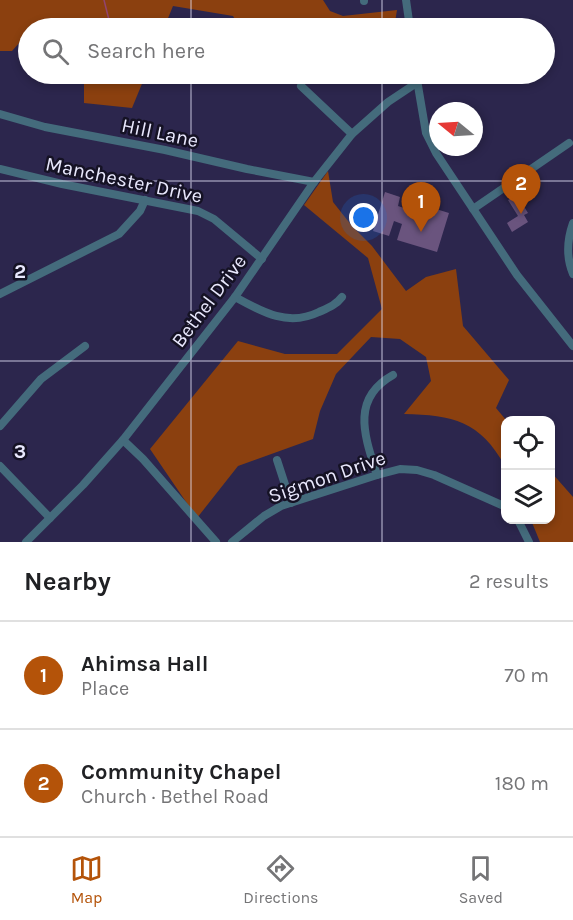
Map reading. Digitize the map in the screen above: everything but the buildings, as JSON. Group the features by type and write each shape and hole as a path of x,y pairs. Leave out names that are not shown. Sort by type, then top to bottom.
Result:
{"street":[{"path":"406,0 409,18"},
{"name":"Bethel Drive","path":"26,542 123,440 235,297 314,182 352,134 410,84"},
{"path":"418,84 423,118 430,142 535,300 573,346"},
{"path":"302,86 352,134"},
{"name":"Hill Lane","path":"0,114 61,130 165,150 246,170 314,182"},
{"path":"473,209 568,143"},
{"name":"Manchester Drive","path":"0,169 205,213 262,259"},
{"path":"0,294 118,234 140,211 145,200"},
{"path":"573,223 568,246 573,274"},
{"path":"235,297 269,315 296,319 312,316 332,306 342,297"},
{"path":"0,426 41,379 85,346"},
{"path":"377,475 365,435 365,413 372,391 382,381 393,375"},
{"path":"123,440 216,542"},
{"path":"276,460 291,503"},
{"path":"0,466 50,518"},
{"name":"Sigmon Drive","path":"232,542 269,512 400,469 423,471 501,505"},
{"path":"520,524 529,542"}],"shaded area":[{"path":"0,0 323,0 330,11 343,16 397,10 396,18 234,18 173,6 168,18 18,18 18,44 12,51 0,51"},
{"path":"84,84 142,84 132,108 84,103"},
{"path":"328,171 333,202 372,246 406,291 426,277 456,269 463,326 509,380 496,408 503,416 501,460 486,439 464,424 437,416 404,414 431,381 426,357 400,339 371,337 336,374 320,411 313,439 238,466 197,518 150,449 238,341 285,354 337,354 382,309 368,258 304,205"},
{"path":"555,477 573,497 573,542 540,542 533,524 555,524"}],"waterway":[{"path":"104,0 108,18"}],"place":[{"name":"Community Chapel","path":"521,214"},
{"name":"Ahimsa Hall","path":"421,232"}]}
